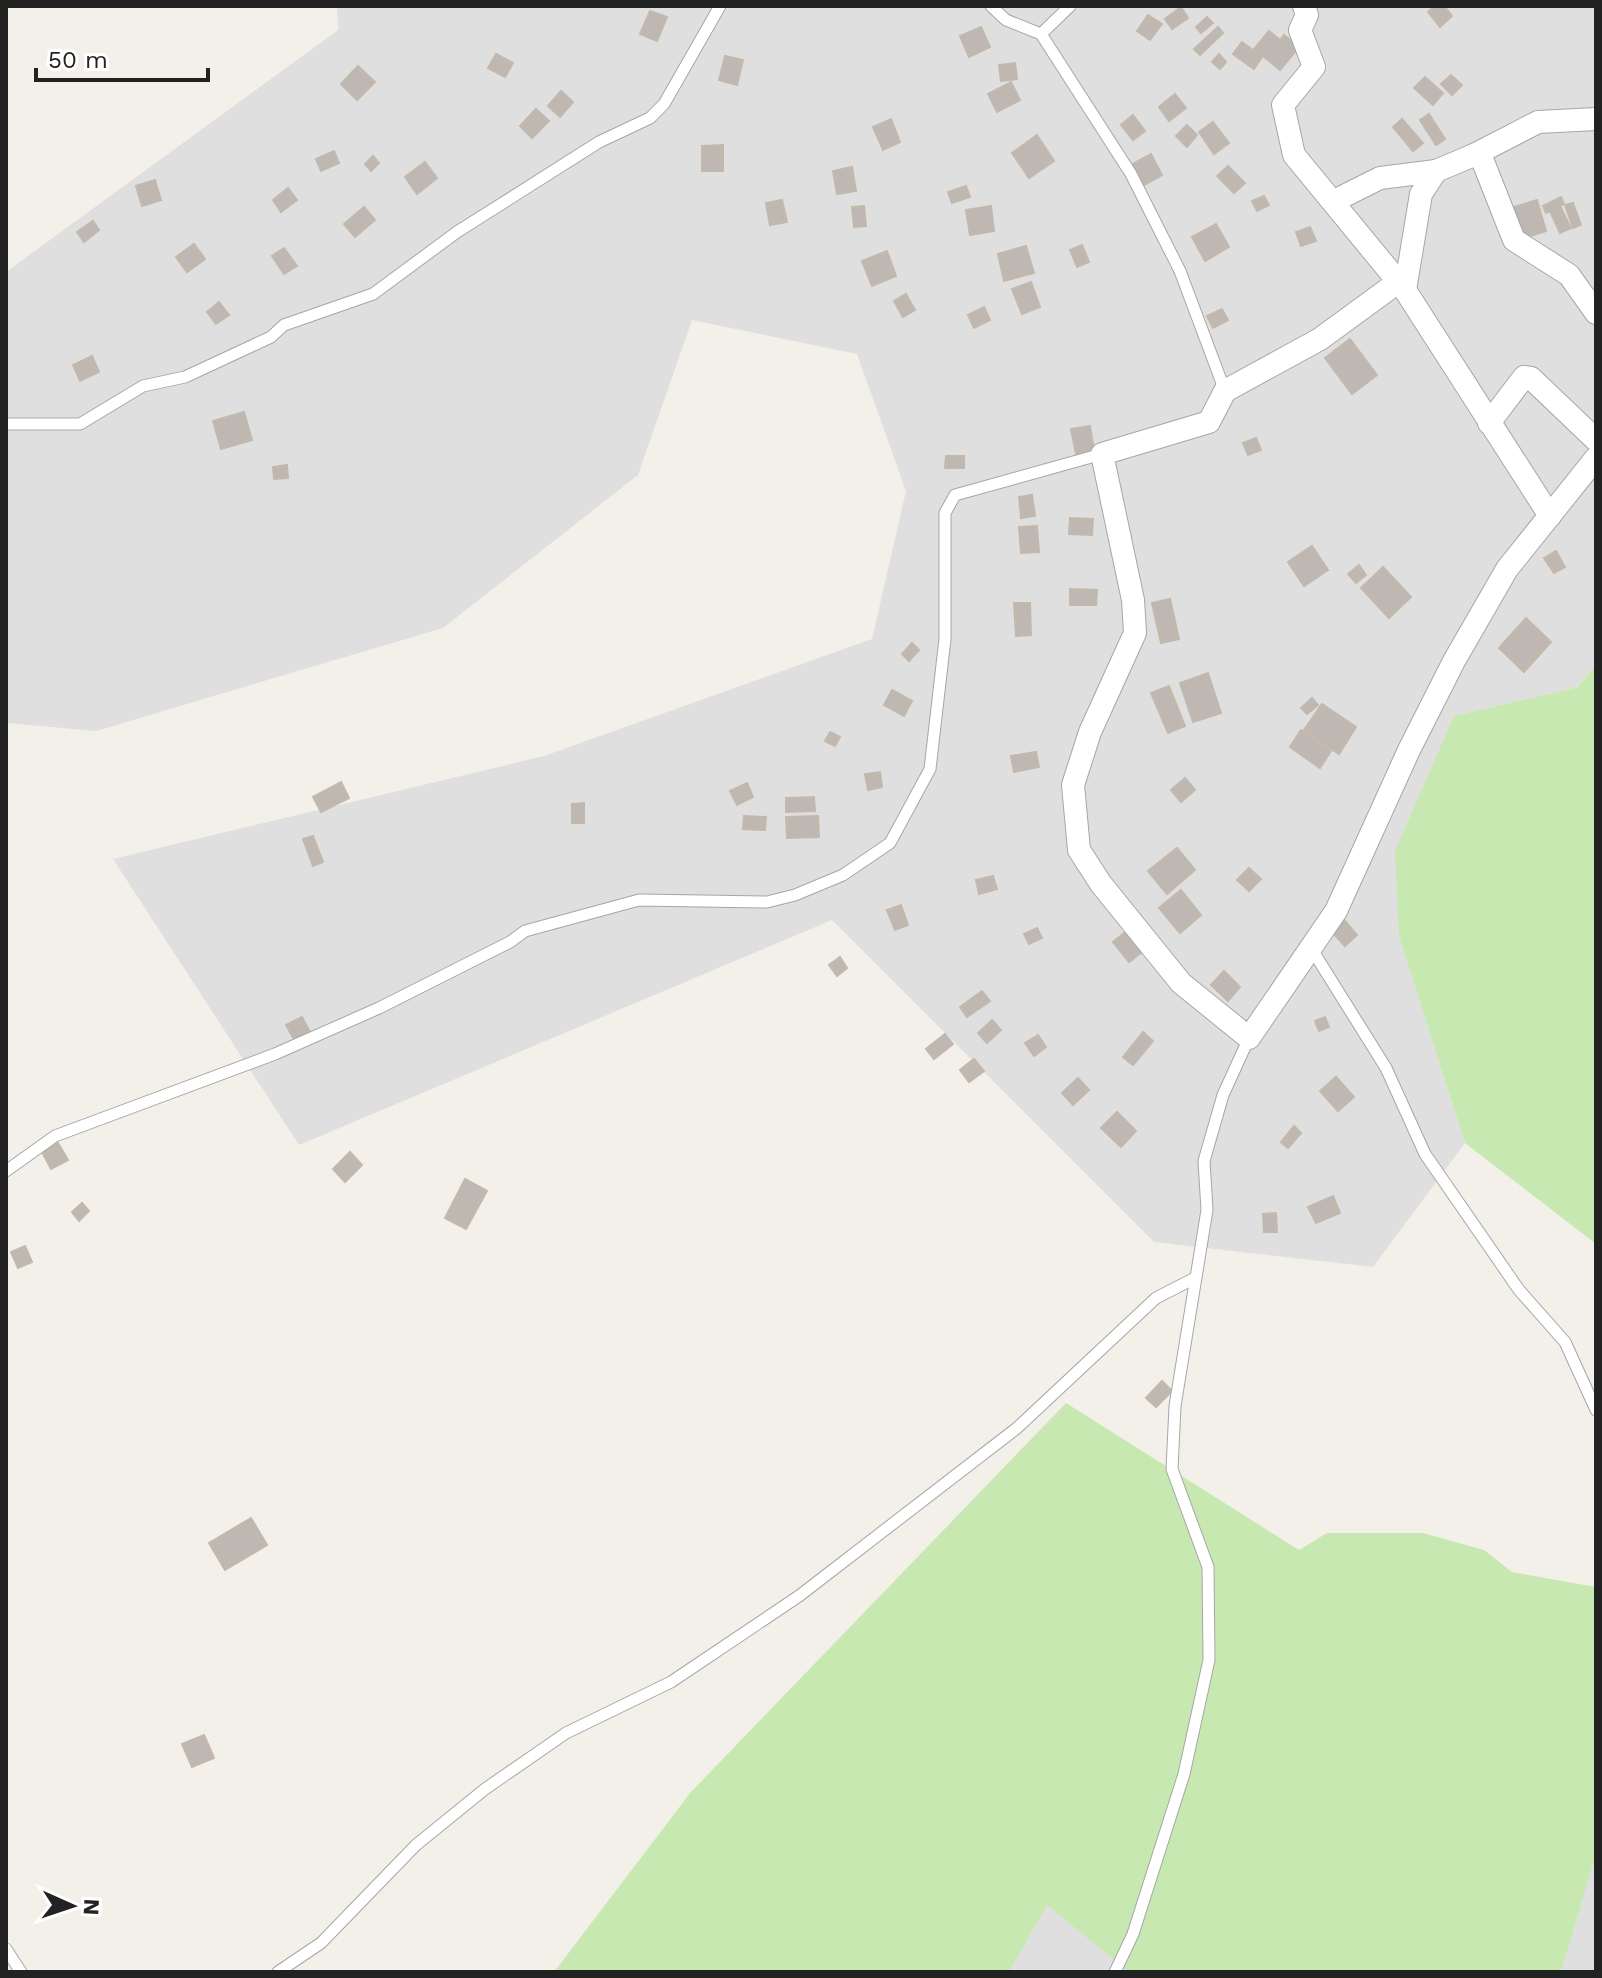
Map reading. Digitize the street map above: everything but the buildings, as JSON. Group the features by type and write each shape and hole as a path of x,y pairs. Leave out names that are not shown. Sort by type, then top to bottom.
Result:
{"street":[{"path":"1304,6 1307,15 1300,30 1314,67 1285,100 1283,110 1294,155 1402,286 1550,516"},
{"path":"1334,201 1380,178 1436,171 1538,122 1596,119"},
{"path":"1474,155 1482,159 1514,240 1569,275 1596,313"},
{"path":"1436,171 1421,194 1402,286 1320,339 1225,391 1209,422 1102,454 1133,600 1135,633 1090,732 1073,785 1079,850 1101,884 1181,983 1249,1038 1336,911 1454,661 1507,569 1596,458"},
{"path":"1489,423 1518,380 1531,378 1596,440"}],"lane":[{"path":"6,424 80,424 143,386 185,377 271,337 284,325 373,294 470,224 599,142 650,118 664,104 720,6"},
{"path":"991,6 1006,20 1041,34 1131,174 1180,271 1225,391"},
{"path":"1041,34 1070,6"},
{"path":"6,1171 55,1136 275,1054 379,1008 510,942 525,931 639,900 767,902 795,895 843,875 890,843 930,769 945,639 945,513 949,501 955,495 1102,454"},
{"path":"1311,947 1386,1068 1425,1154 1519,1290 1565,1342 1596,1410"},
{"path":"1115,1972 1133,1934 1184,1774 1209,1660 1208,1567 1172,1469 1178,1369 1207,1210 1204,1161 1223,1095 1249,1038"},
{"path":"278,1972 321,1943 416,1845 485,1789 566,1733 671,1682 799,1596 1017,1428 1156,1298 1193,1279"},
{"path":"6,1949 21,1972"}],"shaded area":[{"path":"337,6 1596,6 1596,665 1578,687 1455,716 1399,937 1465,1143 1373,1267 1154,1242 832,920 299,1145 113,859 544,756 872,639 906,491 857,354 692,320 638,475 443,628 96,731 6,723 6,272 338,30"},
{"path":"1596,1854 1596,1972 1561,1972 1594,1860"},
{"path":"1047,1904 1129,1972 1009,1972"}],"green space":[{"path":"1596,665 1596,1244 1465,1143 1399,937 1395,851 1454,716 1578,687"},
{"path":"1066,1403 1299,1550 1327,1533 1423,1533 1484,1550 1512,1572 1596,1587 1596,1854 1561,1972 1129,1972 1047,1905 1009,1972 554,1972 691,1792"}]}
